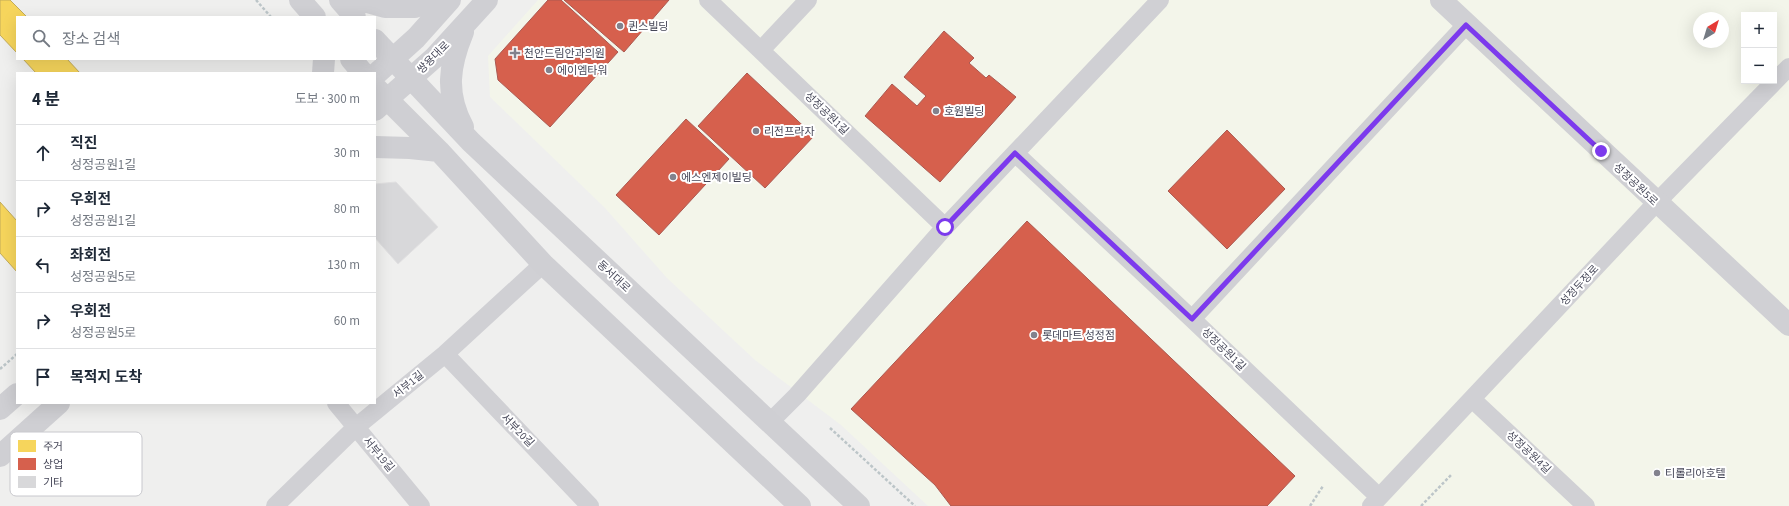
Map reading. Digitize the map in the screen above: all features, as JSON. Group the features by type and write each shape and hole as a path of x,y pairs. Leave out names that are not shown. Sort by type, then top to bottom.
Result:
{"main road":[{"path":"300,0 314,16"},
{"path":"340,0 354,16"},
{"path":"360,0 385,7 415,8 431,0"},
{"path":"376,74 416,38 450,0"},
{"path":"471,142 456,113 450,83 454,57 463,32 483,4"},
{"name":"쌍용대로","path":"379,99 412,78 435,56 483,4"},
{"name":"동서대로","path":"376,41 471,142 859,506"},
{"path":"323,72 324,60"},
{"path":"352,60 362,72"},
{"path":"379,99 439,151 543,264 800,506"},
{"path":"376,147 439,151"},
{"path":"0,409 16,395"},
{"path":"27,432 58,404"},
{"path":"0,456 10,447"}],"street":[{"name":"성정공원1길","path":"708,0 945,227"},
{"path":"761,50 808,0"},
{"path":"770,422 797,395 945,227 1160,0"},
{"name":"성정공원5로","path":"1441,0 1656,203 1789,325"},
{"path":"1192,319 1466,25"},
{"name":"성정두정로","path":"1375,502 1656,203 1789,67"},
{"name":"성정공원1길","path":"1015,153 1192,319 1375,502"},
{"name":"서부1길","path":"275,506 356,427 445,354 543,264"},
{"name":"서부20길","path":"445,354 590,506"},
{"name":"성정공원4길","path":"1472,399 1586,506"},
{"name":"서부19길","path":"337,404 421,506"}],"path":[{"path":"256,0 270,16"},
{"path":"0,369 16,355"},
{"path":"830,428 915,506"},
{"path":"1421,506 1452,474"},
{"path":"1310,506 1324,486"}],"shaded area":[{"path":"538,0 1789,0 1789,506 928,506 841,425 755,360 667,278 605,208 490,97 488,56"}],"building: 주거":[{"path":"0,0 10,0 26,16 16,16 16,52 0,35"},
{"path":"24,60 68,60 79,72 35,72"},
{"path":"0,202 16,220 16,271 0,253"}],"building: 상업":[{"name":"에이엠타워","path":"548,0 561,0 618,52 550,127 498,80 495,59"},
{"name":"퀸스빌딩","path":"564,0 669,0 624,52"},
{"name":"호원빌딩","path":"944,31 974,58 969,63 986,78 989,75 1016,97 940,182 865,116 892,84 917,106 926,96 904,77"},
{"name":"리전프라자","path":"747,73 814,136 765,188 698,126"},
{"name":"에스엔제이빌딩","path":"686,119 729,159 659,235 616,195"},
{"path":"1227,130 1285,189 1227,249 1168,191"},
{"name":"롯데마트 성정점","path":"1027,221 1295,476 1267,506 951,506 935,485 851,409"}],"building: 기타":[{"path":"396,182 438,227 398,264 376,239 376,184"}],"place":[{"name":"퀸스빌딩","path":"620,26"},
{"name":"천안드림안과의원","path":"515,53"},
{"name":"에이엠타워","path":"549,70"},
{"name":"호원빌딩","path":"936,111"},
{"name":"리전프라자","path":"756,131"},
{"name":"에스엔제이빌딩","path":"673,177"},
{"name":"롯데마트 성정점","path":"1034,335"},
{"name":"티롤리아호텔","path":"1657,473"}],"route":[{"path":"945,227 1015,153 1192,319 1466,25 1601,151"}]}
